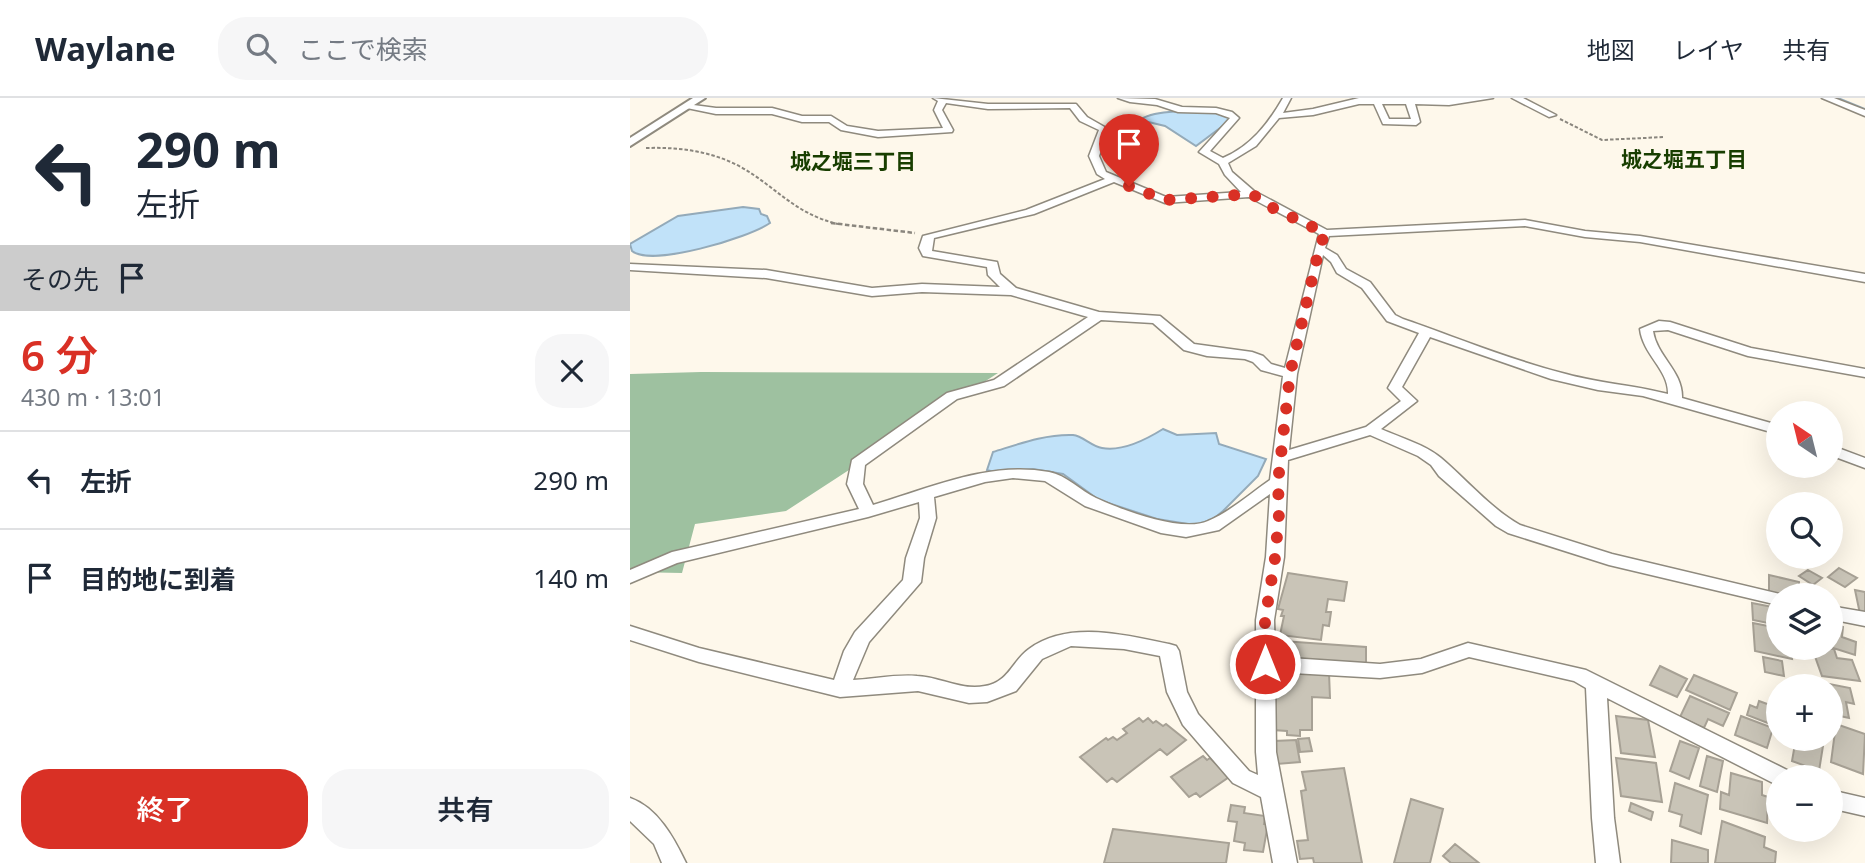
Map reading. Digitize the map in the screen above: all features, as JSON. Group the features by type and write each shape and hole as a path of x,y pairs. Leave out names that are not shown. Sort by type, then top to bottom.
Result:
{"street":[{"path":"630,143 700,98"},
{"path":"1122,98 1142,103 1157,100 1182,111 1228,112 1235,118 1204,152 1223,162 1243,154 1278,116 1287,98"},
{"path":"1278,116 1312,112 1359,101 1448,102 1489,98"},
{"path":"1516,98 1552,115"},
{"path":"1826,98 1865,113"},
{"path":"685,107 716,111 772,111 802,120 831,119 844,128 878,134 949,131 938,110 940,99 964,106 1042,106 1058,103 1073,106 1078,116 1088,124 1104,129 1094,156 1102,174 1111,180 1165,200 1252,194"},
{"path":"1377,101 1386,122 1416,122 1409,100"},
{"path":"1223,162 1225,171 1252,194 1271,207 1325,233 1525,223 1585,234 1640,239 1865,278"},
{"path":"1012,290 994,275 993,264 928,254 925,248 929,236 1033,211 1076,195 1090,185 1111,180"},
{"path":"1288,860 1270,792 1266,752 1265,620 1279,514 1278,482 1283,457 1282,433 1290,374 1325,233"},
{"path":"1319,249 1331,254 1338,261 1341,271 1366,285 1391,318 1556,376 1675,400 1766,427"},
{"path":"630,267 766,274 872,292 922,288 1012,290 1098,316 1156,319 1189,347 1208,352 1248,355 1266,367 1290,374"},
{"path":"868,512 855,484 857,463 952,396 999,383 1098,316"},
{"path":"1675,400 1677,389 1672,375 1649,349 1646,329 1652,326 1670,327 1748,352 1865,373"},
{"path":"1283,457 1371,430 1410,401 1395,387 1427,330"},
{"path":"1371,430 1429,457 1459,486 1514,529 1609,559 1766,597"},
{"path":"1843,454 1865,463"},
{"path":"630,577 672,558 868,512 983,477 1013,473 1035,474 1059,481 1091,502 1167,529 1185,532 1213,526 1278,482"},
{"path":"840,689 862,637 912,582 912,566 931,516 925,495"},
{"path":"1843,615 1865,619"},
{"path":"630,633 699,655 840,689 918,683 970,695 987,694 1009,685 1035,654 1069,639 1124,642 1169,651 1177,692 1190,719 1241,777 1270,792"},
{"path":"1265,664 1380,671 1422,666 1468,650 1578,675 1766,769"},
{"path":"1596,684 1601,736 1604,836 1608,863"},
{"path":"1843,802 1865,807"},
{"path":"630,807 662,837 674,863"}],"path":[{"path":"1552,115 1602,140 1665,137"},
{"path":"642,148 684,148 711,154 754,176 785,203 826,221 929,236"}],"green space":[{"path":"998,373 786,511 695,524 682,573 630,572 630,374"}],"water":[{"path":"1207,111 1228,114 1232,119 1196,146 1165,126 1140,120 1162,113"},
{"path":"743,207 759,209 770,223 742,236 700,249 659,255 643,255 632,251 630,244 678,216"},
{"path":"1163,429 1177,435 1216,433 1219,444 1266,459 1258,476 1223,511 1212,520 1194,525 1157,519 1099,500 1063,474 1033,469 994,472 987,470 993,452 1032,440 1073,435 1098,447 1110,449 1142,440"}],"building":[{"path":"1841,569 1857,578 1845,587 1843,583 1828,577"},
{"path":"1808,570 1822,578 1816,583 1810,583 1799,576"},
{"path":"1288,573 1347,582 1344,601 1328,599 1326,612 1331,612 1329,626 1323,625 1321,640 1280,635 1284,616 1281,616 1283,610 1278,609"},
{"path":"1769,575 1799,582 1799,583 1769,583"},
{"path":"1855,590 1865,592 1865,615 1860,614"},
{"path":"1752,603 1766,606 1766,623 1753,620"},
{"path":"1753,623 1766,626 1766,653 1755,651"},
{"path":"1843,637 1856,642 1855,655 1843,651"},
{"path":"1282,641 1366,647 1366,668 1279,662"},
{"path":"1763,657 1766,660 1782,661 1784,674 1765,672"},
{"path":"1816,660 1852,660 1860,681 1843,679 1843,674 1821,674"},
{"path":"1660,666 1687,679 1677,697 1650,685"},
{"path":"1276,671 1329,673 1330,698 1312,697 1312,730 1300,730 1300,736 1273,730"},
{"path":"1694,675 1737,693 1730,710 1686,690"},
{"path":"1843,687 1850,688 1854,704 1846,702 1849,718 1843,717"},
{"path":"1690,696 1729,713 1723,726 1708,719 1704,728 1680,717"},
{"path":"1759,701 1766,704 1766,722 1747,715 1750,705 1757,708"},
{"path":"1616,716 1648,720 1655,757 1621,753"},
{"path":"1741,716 1766,725 1766,748 1735,735"},
{"path":"1139,718 1143,722 1148,718 1153,723 1156,721 1163,726 1166,724 1186,740 1167,755 1160,749 1117,782 1112,778 1107,782 1080,757 1106,738 1108,740 1113,737 1117,740 1127,733 1123,729"},
{"path":"1843,726 1865,734 1863,774 1831,762 1832,751 1843,751"},
{"path":"1309,738 1312,751 1300,752 1298,739"},
{"path":"1296,740 1300,762 1277,764 1274,741"},
{"path":"1680,741 1699,748 1689,779 1670,771"},
{"path":"1794,751 1822,751 1820,765 1803,765 1792,761"},
{"path":"1203,756 1207,760 1210,758 1229,777 1200,797 1196,793 1189,797 1171,777"},
{"path":"1707,756 1723,761 1717,792 1700,786"},
{"path":"1616,758 1656,763 1662,802 1621,796"},
{"path":"1344,768 1362,863 1314,863 1313,858 1300,859 1297,841 1308,840 1301,791 1306,790 1302,772"},
{"path":"1731,773 1762,782 1762,795 1766,796 1766,823 1720,809 1721,792 1729,795"},
{"path":"1675,783 1708,795 1701,834 1680,826 1682,815 1669,811"},
{"path":"1411,799 1443,809 1430,863 1394,863"},
{"path":"1631,803 1653,812 1651,820 1629,811"},
{"path":"1231,805 1245,807 1244,813 1265,816 1264,824 1268,824 1263,852 1244,850 1245,843 1234,841 1237,822 1228,821"},
{"path":"1722,821 1765,837 1764,847 1776,852 1775,863 1715,863"},
{"path":"1113,829 1229,843 1226,863 1104,863"},
{"path":"1672,840 1708,850 1708,863 1671,863"},
{"path":"1455,844 1479,863 1451,863 1443,856"}],"waterway":[{"path":"1836,98 1865,110"}],"district":[{"name":"城之堀五丁目","path":"1684,160"},
{"name":"城之堀三丁目","path":"853,162"}],"route":[{"path":"1129,186 1165,200 1252,194 1271,207 1325,233 1290,374 1282,433 1283,457 1278,482 1279,514 1275,558 1265,620 1265,664"}]}
